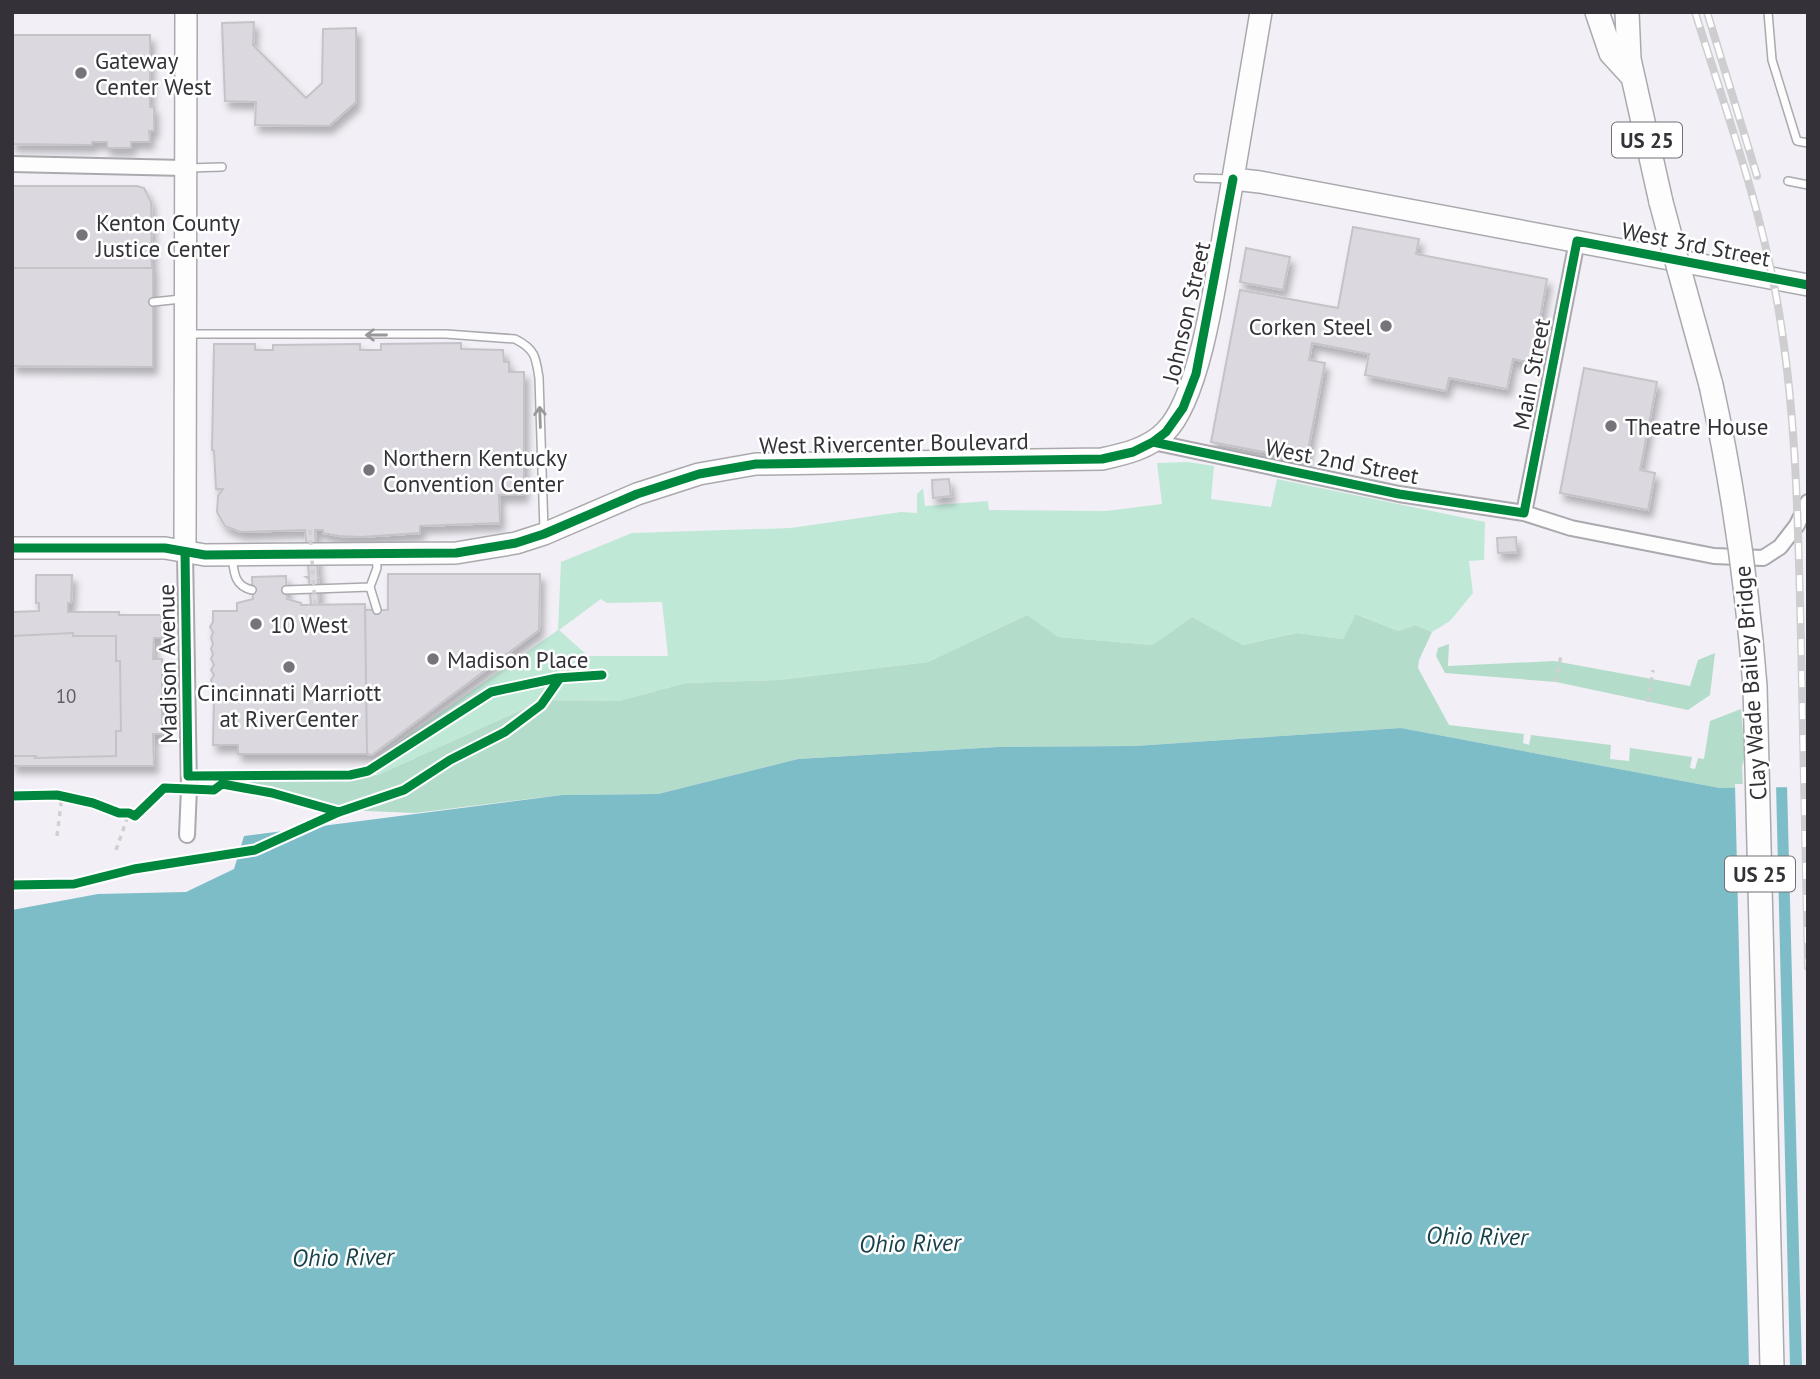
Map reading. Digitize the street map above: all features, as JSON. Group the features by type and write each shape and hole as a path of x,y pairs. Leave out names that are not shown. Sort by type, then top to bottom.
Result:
{"main road":[{"path":"1597,12 1611,53 1633,76"},
{"name":"Clay Wade Bailey Bridge","path":"1627,12 1633,76 1661,202 1722,435 1749,607 1757,747 1772,1367"},
{"path":"1628,38 1643,12"}],"street":[{"name":"Madison Avenue","path":"186,12 184,168 187,835"},
{"name":"Johnson Street","path":"1153,442 1166,432 1183,408 1196,374 1261,12"},
{"path":"12,164 184,168"},
{"name":"West 3rd Street","path":"1233,179 1808,285"},
{"name":"Main Street","path":"1524,513 1577,241"},
{"name":"West 2nd Street","path":"1153,442 1399,494 1524,513 1572,528 1714,556 1763,558 1780,547 1797,525 1808,502"},
{"name":"West Rivercenter Boulevard","path":"12,548 165,548 205,555 456,553 516,543 544,534 637,494 699,474 757,464 1102,459 1133,452 1153,442"}],"lane":[{"path":"1768,12 1772,60 1797,141 1808,143"},
{"path":"184,168 222,167"},
{"path":"1198,178 1233,179"},
{"path":"1788,181 1808,186"},
{"path":"153,302 186,299"},
{"path":"186,334 446,334 515,339 524,344 535,355 539,378 544,534"},
{"path":"376,553 377,568 370,587 377,610"},
{"path":"232,555 235,579 243,588 252,590"},
{"path":"286,590 370,587"}],"path":[{"path":"310,530 315,605"},
{"path":"1556,682 1561,655"},
{"path":"1648,702 1653,670"},
{"path":"57,836 59,795 72,798"},
{"path":"116,850 128,814"}],"green space":[{"path":"1188,462 1214,466 1211,499 1271,507 1277,479 1485,522 1484,560 1469,561 1473,593 1450,621 1432,632 1415,625 1398,631 1357,614 1343,639 1297,633 1243,645 1192,617 1154,645 1057,637 1027,615 928,662 779,680 686,683 619,701 543,700 378,775 361,769 558,630 561,562 632,533 791,528 901,512 917,513 917,494 923,488 925,506 988,501 989,510 1106,511 1162,504 1157,463","holes":["601,599 607,603 662,602 668,656 588,656 559,630"]},
{"path":"1356,614 1398,631 1415,625 1432,632 1418,668 1449,725 1524,734 1523,743 1529,745 1531,735 1611,745 1610,759 1629,761 1630,748 1692,757 1690,768 1695,769 1698,758 1704,759 1710,721 1741,709 1745,755 1742,767 1743,788 1720,788 1401,728 1135,746 998,747 798,759 658,794 562,795 415,813 342,810 237,779 378,775 543,700 619,701 686,683 779,680 928,662 1027,615 1058,637 1153,645 1192,617 1243,645 1297,633 1343,639"},
{"path":"1449,644 1448,666 1554,661 1690,686 1698,660 1715,653 1710,695 1688,710 1556,682 1445,673 1436,656 1438,648"}],"water":[{"name":"Ohio River","path":"1401,728 1720,788 1808,787 1808,1367 12,1367 12,910 98,894 186,892 234,869 244,836 562,795 658,794 798,759 998,747 1135,746"}],"pier":[{"path":"1735,784 1776,784 1790,1367 1749,1367"},
{"path":"1787,784 1808,784 1808,1367 1802,1367"}],"building":[{"path":"254,22 253,45 306,98 322,83 323,29 356,28 356,102 329,126 255,125 256,102 225,101 222,23"},
{"name":"Gateway Center West","path":"12,35 150,35 150,107 154,107 154,131 149,131 150,142 131,142 131,148 107,148 107,142 92,142 92,145 12,144"},
{"name":"Kenton County Justice Center","path":"12,186 144,188 151,202 152,268 12,268"},
{"name":"Corken Steel","path":"1353,227 1419,239 1416,254 1547,279 1532,363 1513,359 1507,389 1449,378 1446,391 1365,375 1369,354 1312,343 1309,360 1325,363 1306,460 1211,442 1240,290 1338,308"},
{"path":"1246,248 1290,257 1283,290 1240,282"},
{"path":"12,268 153,268 153,367 12,366"},
{"name":"Northern Kentucky Convention Center","path":"461,343 461,349 503,350 504,362 509,362 509,372 524,372 524,495 499,495 500,523 420,526 420,533 361,537 339,536 315,530 320,576 319,605 311,605 309,579 306,577 309,577 305,530 241,532 225,526 217,512 218,496 223,489 216,489 212,450 214,344 255,344 255,350 273,350 273,345 360,344 360,350 381,350 381,344"},
{"name":"Theatre House","path":"1584,368 1657,382 1640,470 1655,473 1648,510 1560,493"},
{"path":"949,479 951,496 933,498 932,480"},
{"path":"1516,537 1517,552 1498,553 1497,538"},
{"name":"Madison Place","path":"388,574 540,574 539,630 372,755 367,754 365,610 388,610"},
{"path":"36,575 72,575 68,612 161,615 162,638 154,638 153,659 162,659 162,734 153,734 154,766 12,766 12,612 39,611 39,603 36,603"},
{"name":"Cincinnati Marriott at RiverCenter","path":"286,576 287,599 301,605 365,604 367,754 238,754 238,745 213,745 214,696 211,691 214,686 211,680 214,675 211,670 214,665 211,659 213,632 210,627 213,611 237,611 237,603 253,599 252,577"},
{"path":"73,633 73,636 116,636 116,661 120,661 121,731 116,731 116,756 12,756 12,636"}],"railway":[{"path":"1695,12 1763,236 1779,312 1790,393 1801,639 1808,967"},
{"path":"1707,12 1757,176"}],"cycle path":[{"path":"12,548 165,548 205,555 456,553 516,543 544,534 637,494 699,474 756,464 1102,459 1133,452 1166,432 1183,408 1196,374 1233,179"},
{"path":"1153,442 1399,494 1524,513 1577,241 1808,285"},
{"path":"185,552 188,776 350,775 368,771 491,692 557,678 602,675"},
{"path":"12,885 74,884 134,869 255,850 339,812 404,790 450,760 505,732 541,705 560,678"},
{"path":"12,796 57,795 135,816 164,788 214,790 222,784 272,793 339,812"}],"place":[{"name":"Gateway Center West","path":"81,73"},
{"name":"Kenton County Justice Center","path":"82,235"},
{"name":"Corken Steel","path":"1386,326"},
{"name":"Theatre House","path":"1611,426"},
{"name":"Northern Kentucky Convention Center","path":"369,470"},
{"name":"10 West","path":"256,624"},
{"name":"Madison Place","path":"433,659"},
{"name":"Cincinnati Marriott at RiverCenter","path":"289,667"}]}
